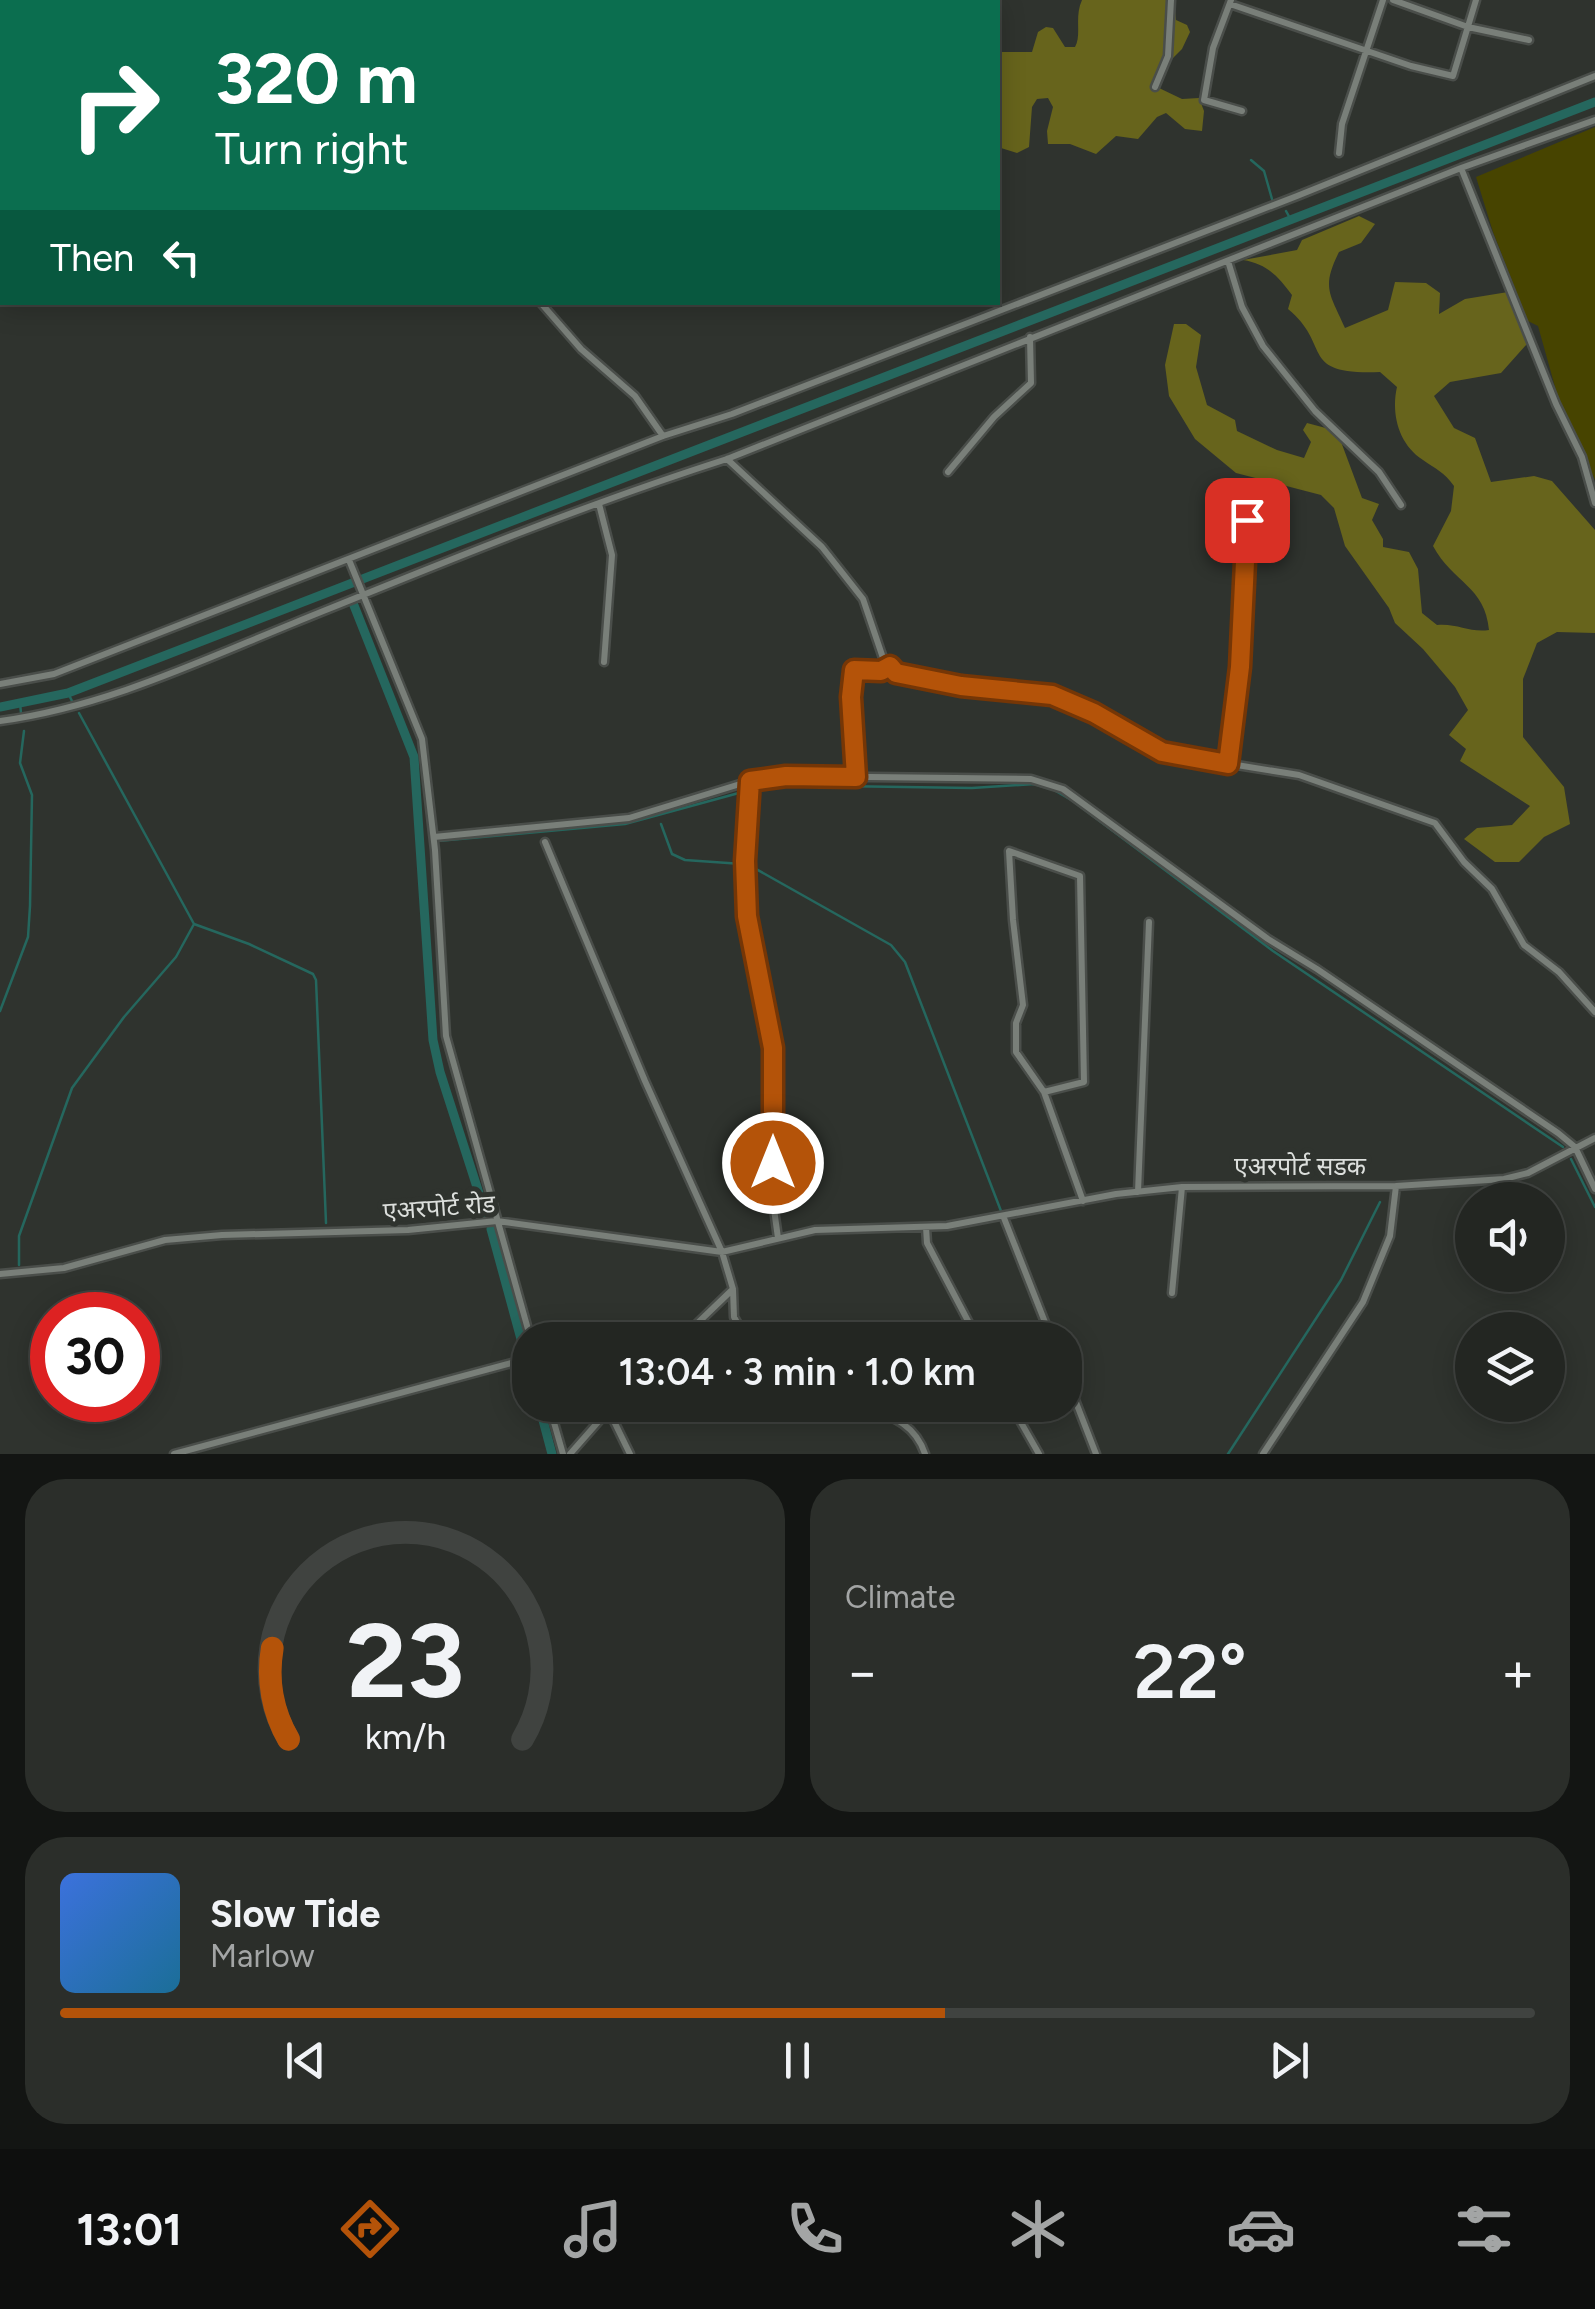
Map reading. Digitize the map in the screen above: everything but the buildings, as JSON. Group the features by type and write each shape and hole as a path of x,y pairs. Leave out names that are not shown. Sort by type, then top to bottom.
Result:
{"street":[{"path":"1155,87 1168,56 1172,0"},
{"path":"1340,152 1342,124 1383,0"},
{"path":"1393,0 1468,27 1529,40"},
{"path":"1242,111 1204,100 1214,48 1230,2 1411,66 1453,76 1476,0"},
{"path":"0,684 54,674 350,564 663,436 805,386 1595,76"},
{"path":"0,720 40,716 101,701 363,595 727,459 1461,168 1595,120"},
{"path":"1461,168 1556,404 1582,457 1595,503"},
{"path":"1228,260 1242,308 1263,346 1315,411 1379,472 1401,505"},
{"path":"543,305 581,349 635,396 663,436"},
{"path":"948,472 994,417 1031,384 1030,337"},
{"path":"727,459 822,547 863,598 883,658 896,673 961,686 1052,695 1094,713 1162,752 1299,775 1434,822 1464,862 1492,889 1524,945 1559,972 1595,1012"},
{"path":"1228,764 1240,667 1246,500"},
{"path":"599,504 612,555 604,662"},
{"path":"350,564 422,739 435,850 446,1036 526,1322"},
{"path":"856,777 851,697 854,670 881,671 890,666"},
{"path":"434,838 629,818 750,781 786,776 1031,780 1063,789 1268,940 1317,969 1558,1133 1575,1148 1595,1188"},
{"path":"750,781 745,861 747,916 773,1048 773,1202 778,1238"},
{"path":"545,842 644,1080 722,1252 733,1289 736,1322"},
{"path":"1044,1092 1084,1082 1080,876 1009,851 1023,1004 1016,1022 1016,1052 1044,1092 1084,1202"},
{"path":"1138,1192 1149,922"},
{"name":"एअरपोर्ट सडक","path":"1001,1218 1182,1186 1396,1186 1504,1179 1528,1173 1595,1138"},
{"path":"1172,1293 1182,1186"},
{"path":"1262,1454 1371,1286 1390,1236 1396,1186"},
{"path":"1001,1218 1044,1322"},
{"name":"एअरपोर्ट रोड","path":"0,1274 64,1268 165,1240 222,1234 408,1230 497,1221 722,1252 816,1230 926,1226 1001,1218"},
{"path":"926,1226 928,1242 969,1322"},
{"path":"699,1322 733,1289"},
{"path":"174,1454 512,1363"},
{"path":"1082,1418 1096,1454"},
{"path":"555,1422 566,1454 597,1422"},
{"path":"617,1422 630,1454"},
{"path":"901,1422 914,1430 925,1454"},
{"path":"1021,1422 1040,1454"}],"shaded area":[{"path":"1082,0 1174,0 1176,20 1187,25 1190,32 1182,49 1163,68 1168,69 1159,88 1182,99 1199,98 1204,111 1202,131 1185,129 1166,113 1157,117 1138,139 1116,136 1096,154 1070,144 1048,144 1053,107 1048,98 1037,99 1032,107 1029,147 1017,153 1001,148 1000,52 1032,52 1038,32 1046,27 1053,28 1065,47 1075,47"},
{"path":"1595,127 1595,480 1559,401 1538,326 1528,321 1476,177"},
{"path":"1359,216 1375,224 1361,243 1339,252 1330,274 1332,299 1345,328 1388,310 1395,282 1426,283 1440,293 1439,314 1465,299 1508,292 1527,344 1501,373 1450,382 1434,396 1454,428 1475,438 1491,482 1534,476 1552,481 1595,530 1595,633 1557,632 1537,643 1523,679 1523,737 1564,787 1570,824 1544,837 1519,862 1495,862 1464,839 1477,828 1512,825 1530,806 1460,761 1466,749 1449,735 1468,710 1455,687 1395,623 1389,608 1345,546 1334,508 1321,495 1236,473 1195,439 1169,396 1165,365 1174,324 1186,324 1201,335 1196,367 1207,405 1235,420 1237,431 1304,458 1311,442 1303,430 1307,423 1337,431 1362,498 1379,504 1372,520 1383,539 1383,547 1409,552 1418,569 1422,613 1437,625 1489,630 1475,594 1433,546 1451,511 1454,486 1414,453 1402,437 1395,407 1397,387 1380,372 1354,372 1326,363 1301,322 1288,309 1292,295 1287,288 1265,268 1243,260 1297,250 1302,240"}],"waterway":[{"path":"0,707 68,693 1595,102"},
{"path":"1251,160 1264,171 1272,199"},
{"path":"1286,211 1291,220"},
{"path":"353,603 414,757 433,1040 486,1215"},
{"path":"68,693 73,703"},
{"path":"20,703 21,713"},
{"path":"19,1265 19,1236 72,1088 124,1017 176,957 194,924 79,713"},
{"path":"0,1011 28,937 32,795 20,763 24,731"},
{"path":"438,841 625,824 768,785 972,788 1034,784 1073,801 1273,951 1563,1147"},
{"path":"661,824 672,854 685,860 742,864"},
{"path":"749,865 891,945 905,962 1001,1211"},
{"path":"194,924 249,944 313,974 316,980 326,1223"},
{"path":"1571,1159 1595,1207"},
{"path":"1228,1454 1341,1280 1380,1202"},
{"path":"491,1229 516,1322"},
{"path":"544,1422 552,1454"}],"route":[{"path":"773,1163 773,1048 747,916 745,861 750,781 786,776 856,777 851,697 854,670 881,671 890,666 896,673 961,686 1052,695 1094,713 1162,752 1228,764 1240,667 1247,520"}]}
